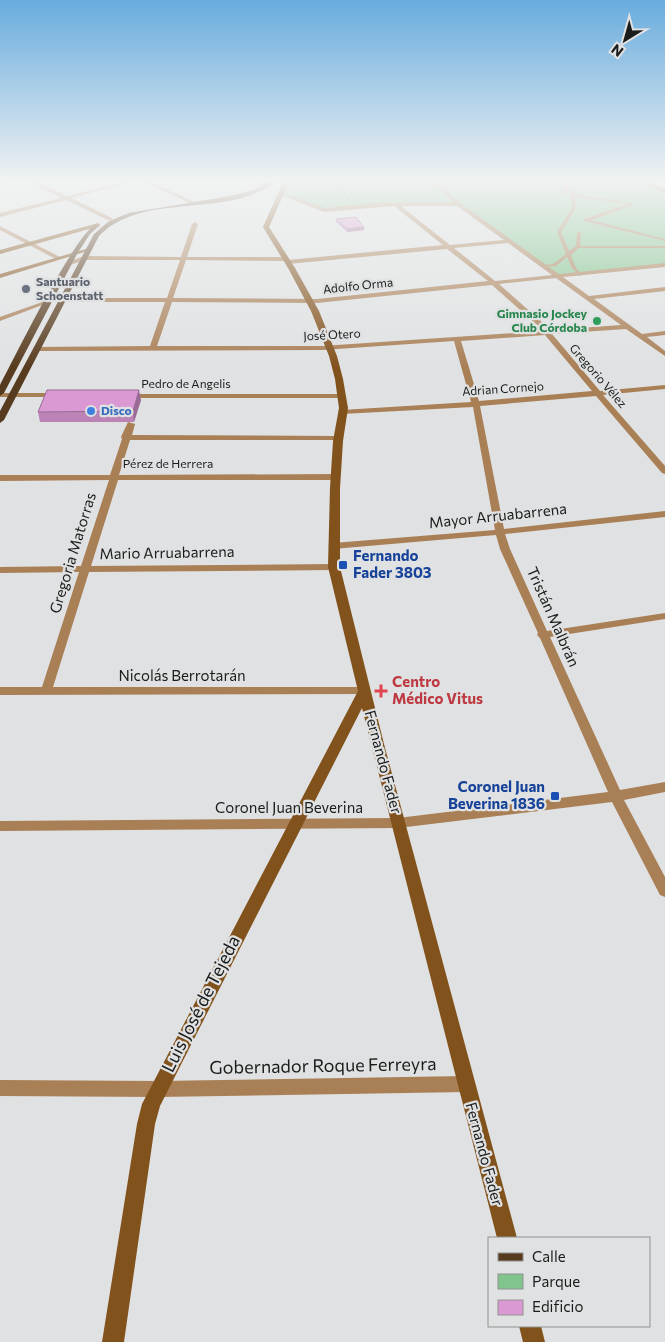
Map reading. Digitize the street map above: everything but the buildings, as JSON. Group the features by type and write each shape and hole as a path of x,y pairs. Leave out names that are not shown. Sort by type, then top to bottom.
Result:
{"main road":[{"path":"0,252 34,243"},
{"path":"0,394 82,243"},
{"path":"0,420 92,243"},
{"name":"Fernando Fader","path":"276,243 310,301 332,347 342,412 338,438 333,546 334,567 398,823 507,1237"},
{"path":"0,276 88,250"},
{"name":"Luis José de Tejeda","path":"113,1342 146,1124 158,1089 364,691"},
{"path":"530,1327 534,1342"}],"street":[{"path":"153,349 189,243"},
{"name":"Gregorio Vélez","path":"443,243 495,284 547,330 549,337 665,471"},
{"path":"70,263 84,258 287,260 492,243"},
{"path":"511,243 562,277 665,354"},
{"path":"563,243 574,268 580,275"},
{"path":"578,243 578,247"},
{"path":"29,244 58,258"},
{"path":"545,266 554,265 578,247 665,248"},
{"name":"Adolfo Orma","path":"63,300 310,301 495,284 665,265"},
{"path":"589,298 665,289"},
{"path":"0,319 52,297 63,300"},
{"name":"José Otero","path":"37,350 332,347 628,327"},
{"path":"641,336 665,333"},
{"name":"Tristán Malbrán","path":"457,339 476,404 500,532 542,635 616,796 665,891"},
{"name":"Adrian Cornejo","path":"342,412 476,404 665,387"},
{"path":"0,394 13,396 69,396"},
{"name":"Pedro de Angelis","path":"118,396 341,396"},
{"name":"Gregoria Matorras","path":"46,691 130,424"},
{"path":"125,437 338,438"},
{"name":"Pérez de Herrera","path":"0,478 336,477"},
{"name":"Mayor Arruabarrena","path":"333,546 500,532 665,514"},
{"name":"Mario Arruabarrena","path":"0,570 334,567"},
{"path":"542,635 665,616"},
{"name":"Nicolás Berrotarán","path":"0,691 364,691"},
{"name":"Coronel Juan Beverina","path":"0,826 398,823 616,796 665,787"},
{"name":"Gobernador Roque Ferreyra","path":"0,1088 158,1089 466,1084"}],"green space":[{"path":"513,243 665,243 665,265 562,277"}],"place":[{"name":"Santuario Schoenstatt","path":"26,289"},
{"name":"Gimnasio Jockey Club Córdoba","path":"597,321"},
{"name":"Disco","path":"91,411"},
{"name":"Fernando Fader 3803","path":"343,565"},
{"name":"Centro Médico Vitus","path":"381,691"},
{"name":"Coronel Juan Beverina 1836","path":"555,796"}]}
